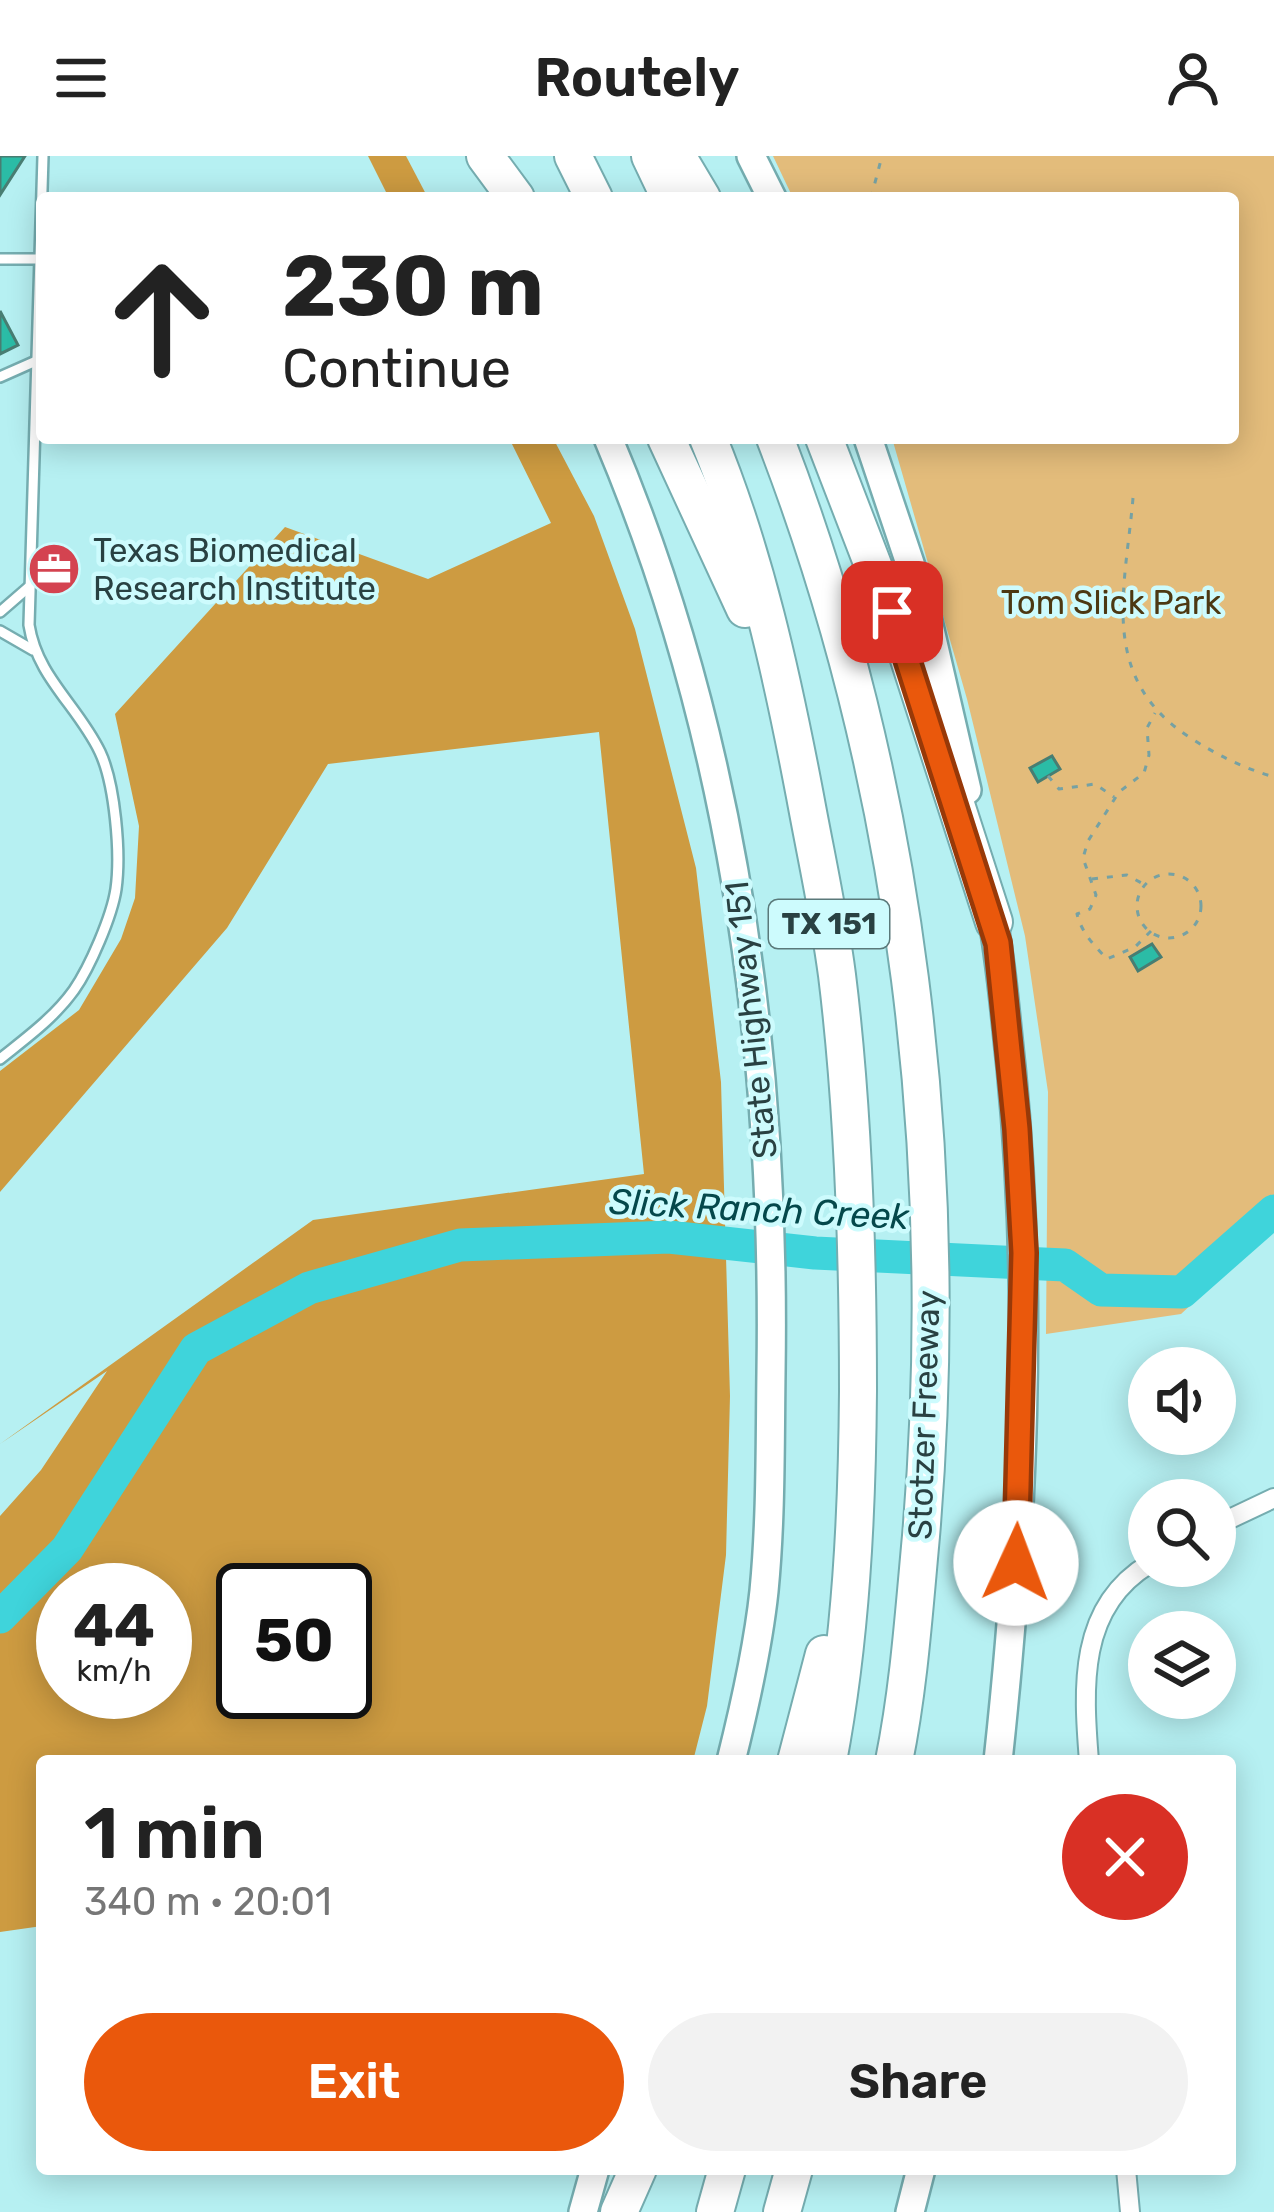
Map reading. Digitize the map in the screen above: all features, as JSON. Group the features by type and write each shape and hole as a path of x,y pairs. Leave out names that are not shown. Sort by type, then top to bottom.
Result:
{"highway":[{"path":"485,156 512,192"},
{"path":"573,156 591,192"},
{"path":"650,156 667,192"},
{"path":"677,156 698,192"},
{"path":"669,444 788,700"},
{"name":"Stotzer Freeway","path":"710,444 733,498 788,700 832,940 852,1150 858,1498 842,1684 829,1755"},
{"name":"Stotzer Freeway","path":"777,444 825,581 878,790 901,914 926,1136 929,1431 912,1642 895,1755"},
{"path":"826,444 908,656 994,922"},
{"path":"798,1755 858,1498"},
{"path":"620,2212 635,2175"},
{"path":"715,2212 725,2175"},
{"path":"782,2212 792,2175"}],"main road":[{"path":"472,156 493,192"},
{"path":"751,156 769,192"},
{"name":"State Highway 151","path":"611,444 637,506 688,666 736,872 762,1064 771,1383 764,1592 732,1755"},
{"path":"870,444 925,608 994,922 1017,1129 1024,1253 1023,1391 1016,1563 999,1755"},
{"path":"583,2212 593,2175"},
{"path":"910,2212 919,2175"}],"street":[{"path":"1236,1516 1274,1498"},
{"path":"1088,1755 1085,1714 1090,1637 1128,1577"},
{"path":"1127,2175 1130,2212"}],"lane":[{"path":"42,192 43,156"},
{"path":"0,259 36,260"},
{"path":"0,377 36,361 33,650 101,754 115,822 116,890 75,988 52,1017 0,1059"},
{"path":"0,612 31,586"},
{"path":"0,631 33,650"}],"path":[{"path":"873,192 882,156"},
{"path":"1133,498 1125,650 1140,689 1156,712 1209,750 1274,777"},
{"path":"1151,931 1135,947 1107,959 1085,936 1077,914 1096,895 1083,858 1088,841 1116,798 1144,773 1149,755 1147,728 1156,712"},
{"path":"1048,776 1059,789 1095,784 1116,798"},
{"path":"1177,874 1194,885 1202,904 1187,932 1166,938 1151,931 1137,909 1145,885 1157,876 1177,874"},
{"path":"1090,879 1127,875 1145,885"}],"green space":[{"name":"Tom Slick Park","path":"773,156 1274,156 1274,1228 1181,1314 1046,1334 1048,1092 1025,936 967,699 894,444 1239,444 1239,192 790,192"}],"shaded area":[{"path":"368,156 406,156 425,192 386,192"},
{"path":"512,444 556,444 594,516 635,629 696,868 721,1082 730,1396 726,1555 707,1706 695,1755 36,1755 36,1927 0,1932 0,1516 41,1470 107,1371 0,1444 313,1220 644,1174 599,732 328,764 227,928 0,1192 0,1071 79,1010 121,939 135,898 139,826 115,714 285,527 428,579 551,523"}],"building":[{"path":"0,156 25,156 0,195"},
{"path":"0,311 18,345 0,354"},
{"path":"1052,756 1060,769 1038,782 1030,768"},
{"path":"1152,944 1161,957 1138,971 1130,957"}],"waterway":[{"name":"Slick Ranch Creek","path":"0,1617 67,1549 196,1349 309,1288 460,1245 669,1237 815,1253 1065,1265 1101,1290 1182,1292 1274,1211"}],"place":[{"name":"Texas Biomedical Research Institute","path":"54,569"}],"route":[{"path":"892,612 998,943 1024,1253 1016,1563"}]}
